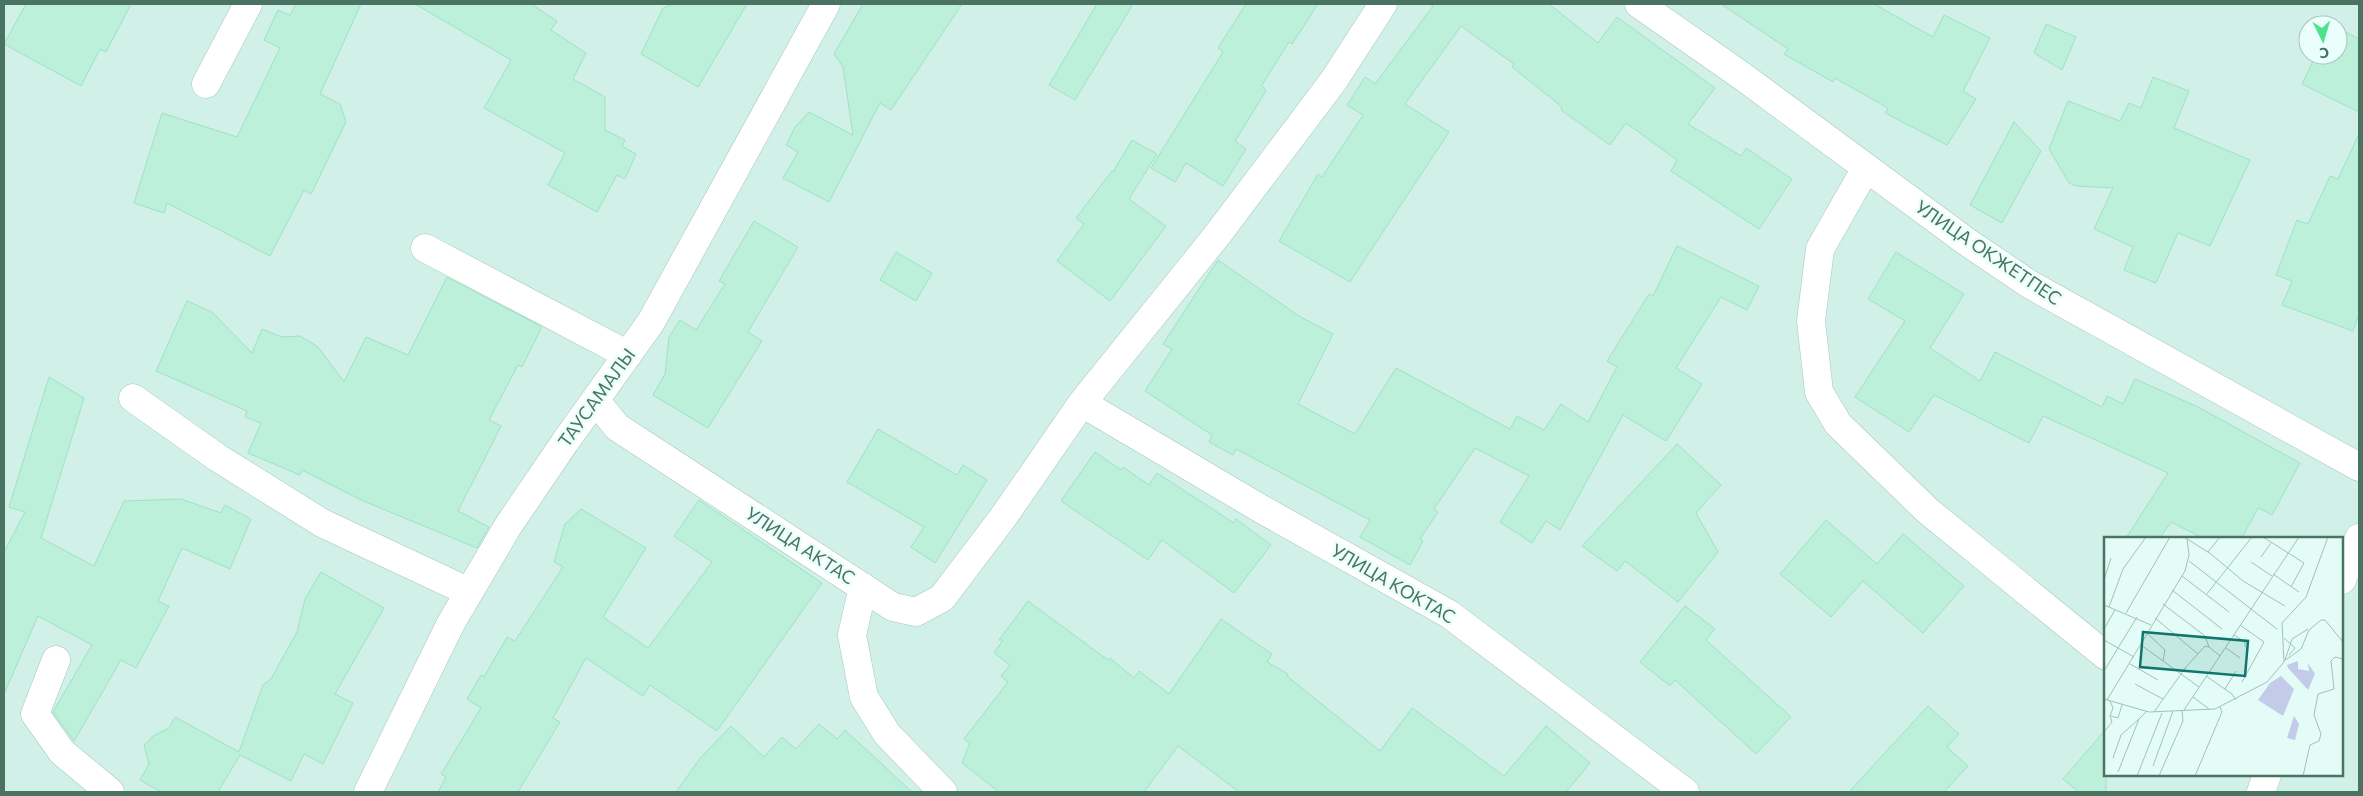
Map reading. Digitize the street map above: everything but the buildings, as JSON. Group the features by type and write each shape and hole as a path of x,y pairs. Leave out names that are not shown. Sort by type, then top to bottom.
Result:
{"street":[{"path":"206,84 248,4"},
{"name":"ТАУСАМАЛЫ","path":"368,792 451,623 508,526 565,442 651,322 826,4"},
{"path":"863,588 893,607 916,612 942,598 1004,516 1082,403 1218,234 1334,80 1383,4"},
{"name":"УЛИЦА ОКЖЕТПЕС","path":"1639,4 1742,76 1866,168 2029,284 2359,467"},
{"path":"1866,168 1820,249 1812,321 1818,392 1838,424 1928,511 2104,654"},
{"path":"425,248 628,355"},
{"path":"133,398 218,458 322,524 470,592"},
{"name":"УЛИЦА АКТАС","path":"596,401 617,427 863,588 852,635 864,697 887,734 943,792"},
{"name":"УЛИЦА КОКТАС","path":"1082,403 1263,510 1449,614 1685,792"},
{"path":"2343,578 2359,538"},
{"path":"56,660 35,714 62,752 110,792"}],"shaded area":[{"path":"4,4 2359,4 2359,792 4,792"}]}
